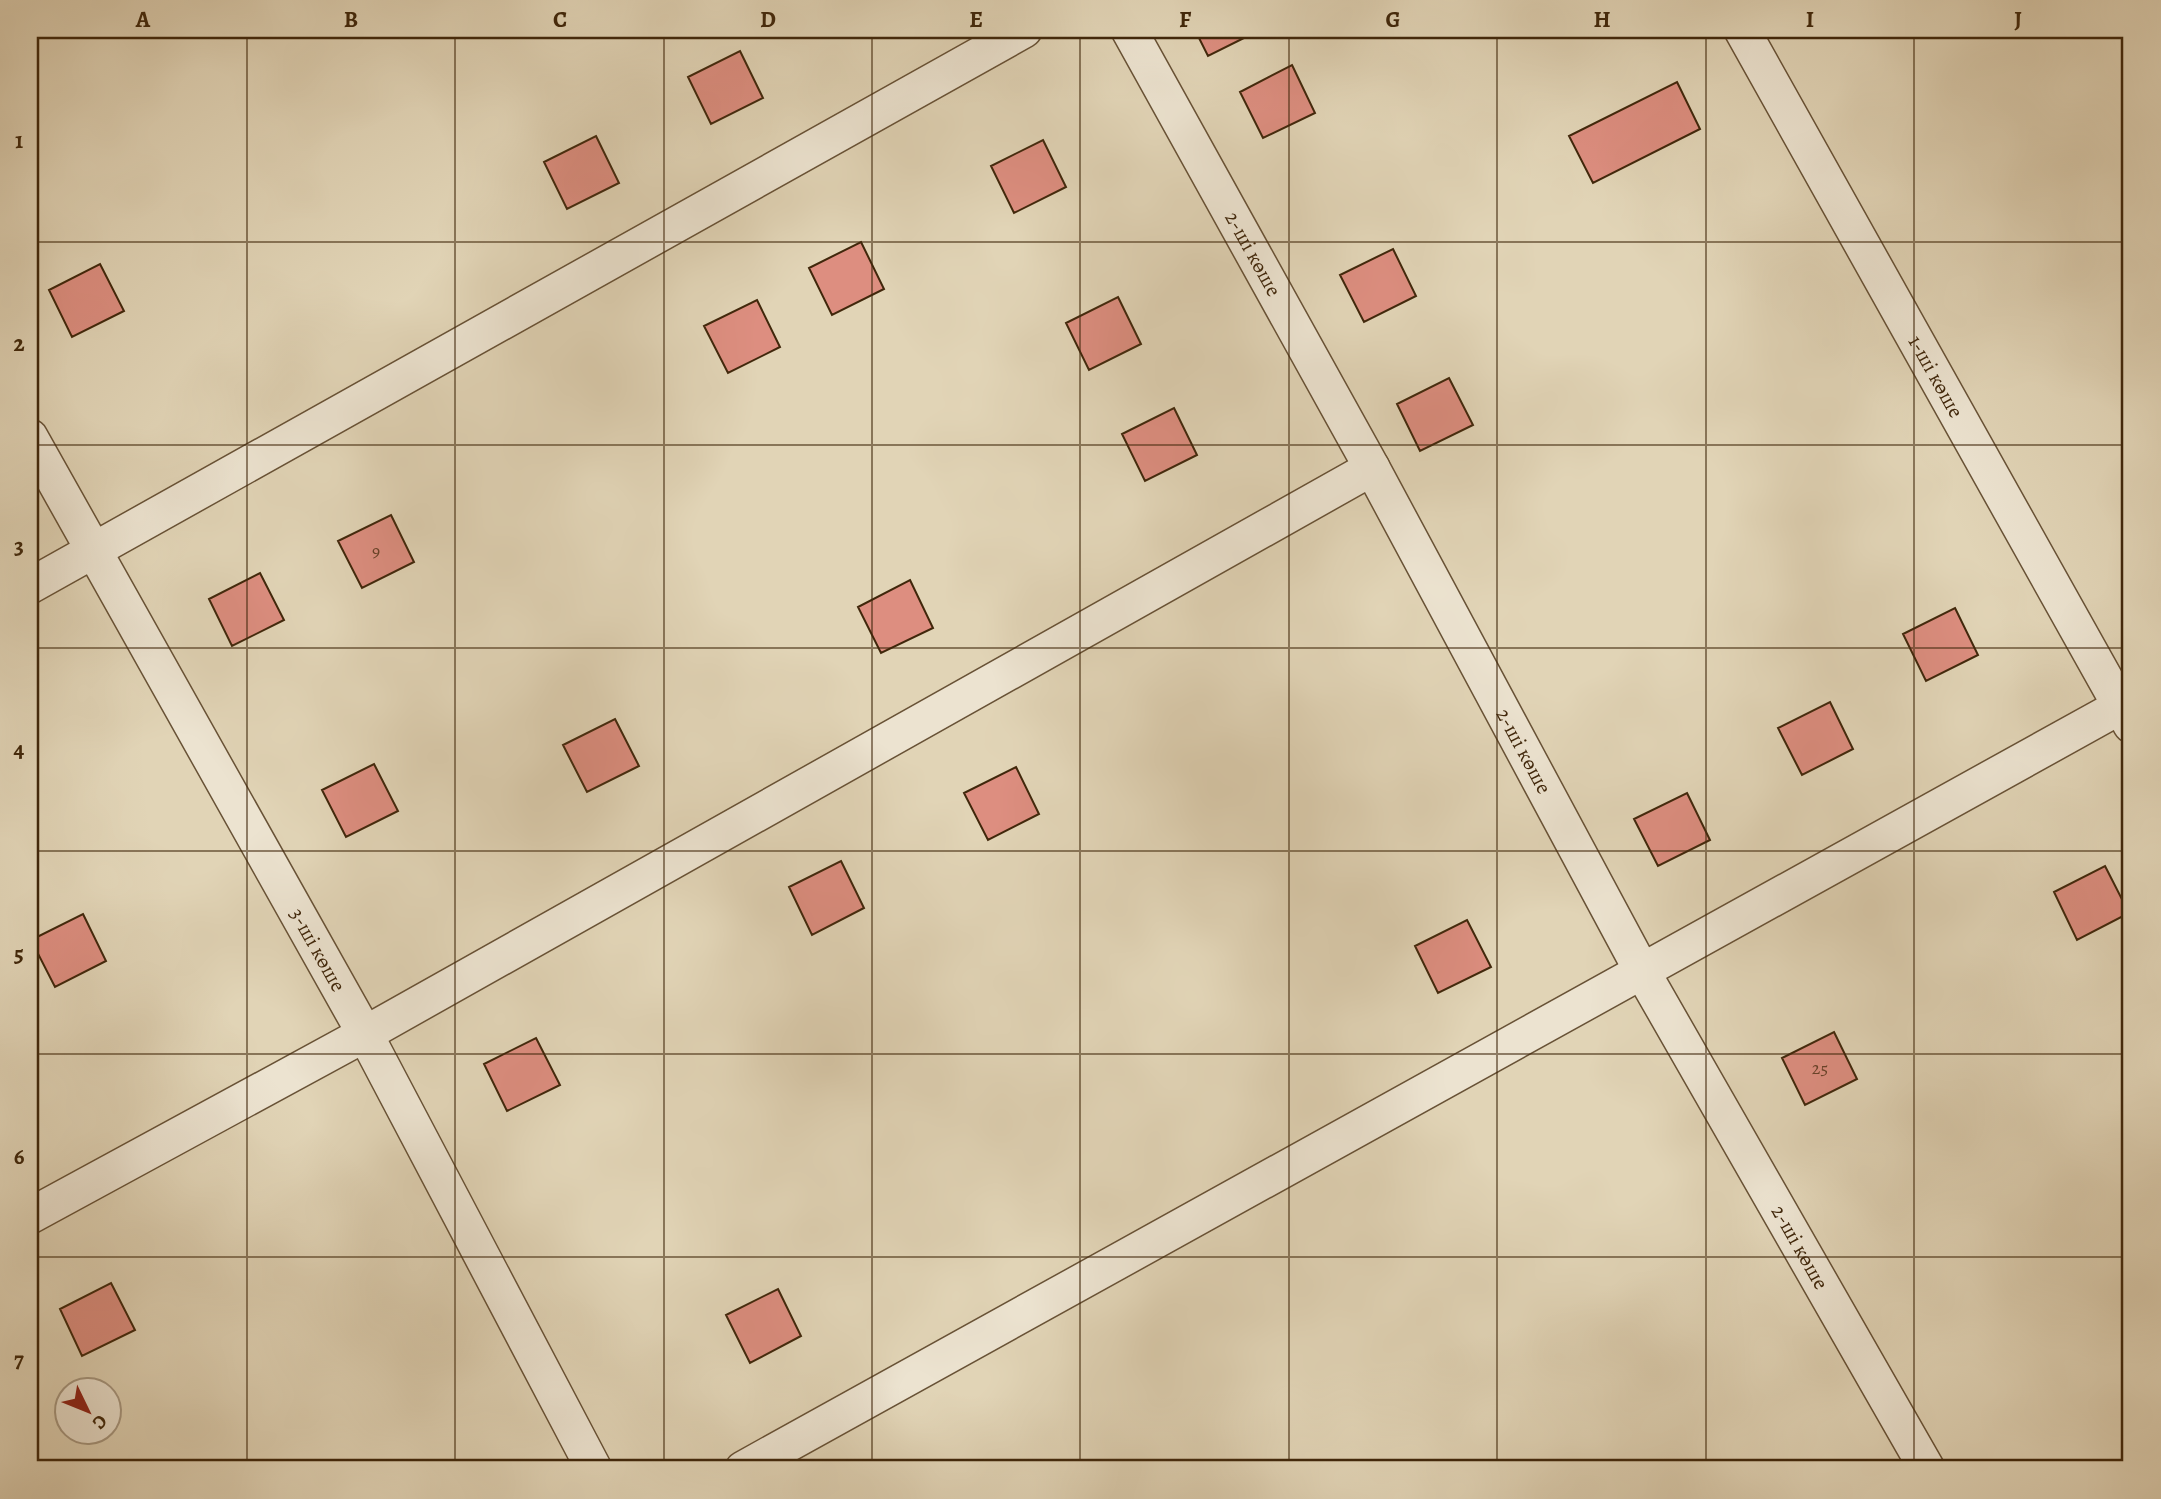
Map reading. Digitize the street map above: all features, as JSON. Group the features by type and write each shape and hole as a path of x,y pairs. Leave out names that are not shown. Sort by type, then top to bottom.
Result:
{"lane":[{"path":"30,586 1024,30"},
{"name":"2-ші көше","path":"1129,30 1372,468 1643,973 1921,1467"},
{"name":"1-ші көше","path":"1742,30 2126,715"},
{"name":"3-ші көше","path":"30,436 365,1034 594,1469"},
{"path":"30,1216 365,1034 1372,468"},
{"path":"743,1469 1643,973 2126,715"}],"building":[{"path":"1195,30 1260,30 1208,56"},
{"path":"740,51 763,98 711,124 688,77"},
{"path":"1292,65 1315,113 1263,138 1240,92"},
{"path":"1677,82 1700,129 1593,183 1569,136"},
{"path":"30,120 37,134 30,137"},
{"path":"596,136 619,183 567,209 544,162"},
{"path":"1043,140 1066,187 1014,213 991,166"},
{"path":"861,242 884,289 832,315 809,268"},
{"path":"1393,249 1416,296 1364,322 1340,275"},
{"path":"100,264 124,311 72,337 49,290"},
{"path":"1118,297 1141,344 1089,370 1066,323"},
{"path":"757,300 780,347 728,373 704,326"},
{"path":"1449,378 1473,425 1420,451 1397,404"},
{"path":"1174,408 1197,455 1145,481 1122,434"},
{"path":"391,515 414,562 362,588 338,541"},
{"path":"260,573 284,620 232,646 209,599"},
{"path":"910,580 933,628 881,653 858,607"},
{"path":"1955,608 1978,655 1926,681 1903,634"},
{"path":"1830,702 1853,749 1802,775 1778,728"},
{"path":"615,719 639,766 587,792 563,745"},
{"path":"374,764 398,811 346,837 322,790"},
{"path":"1016,767 1039,814 988,840 964,793"},
{"path":"1687,793 1710,840 1658,866 1634,819"},
{"path":"841,861 864,908 812,935 789,887"},
{"path":"2105,866 2129,913 2077,940 2054,892"},
{"path":"83,914 106,961 55,987 31,940"},
{"path":"1467,920 1491,967 1438,993 1415,946"},
{"path":"1834,1032 1857,1079 1805,1105 1782,1058"},
{"path":"536,1038 560,1085 507,1111 484,1064"},
{"path":"111,1283 135,1330 82,1356 60,1309"},
{"path":"778,1289 801,1336 750,1363 726,1315"}]}
